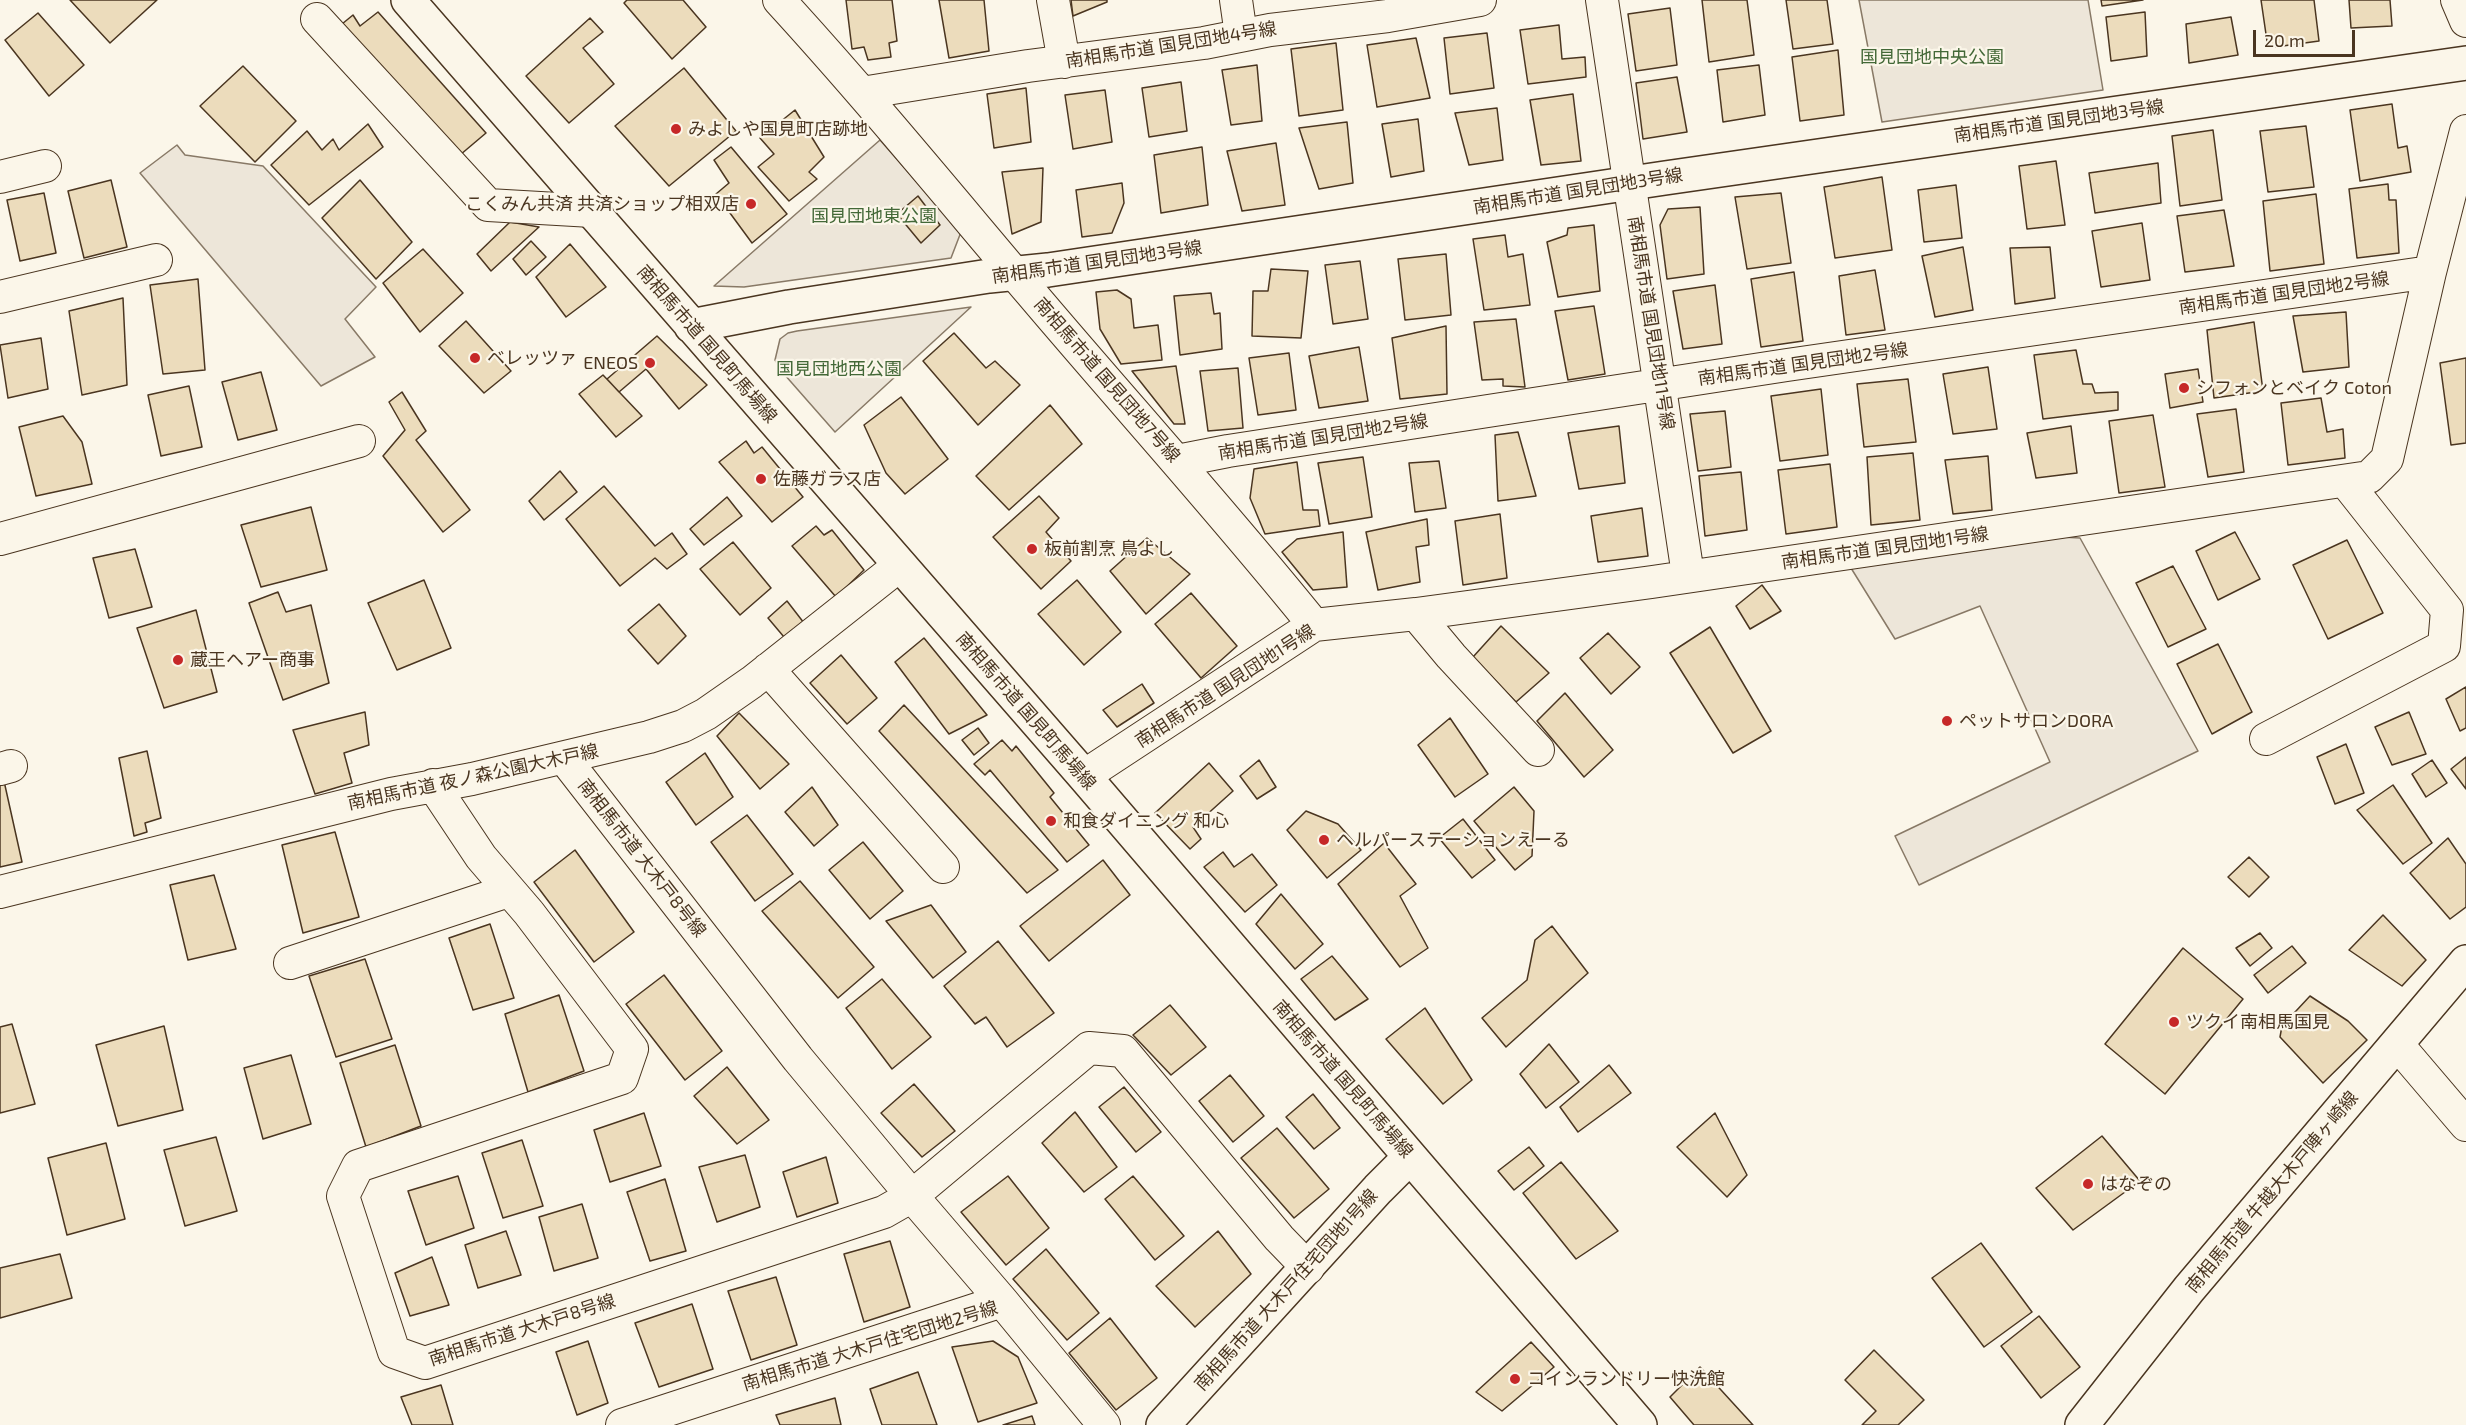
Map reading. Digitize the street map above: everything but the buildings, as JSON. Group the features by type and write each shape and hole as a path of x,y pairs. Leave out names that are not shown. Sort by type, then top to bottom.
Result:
{"street":[{"name":"南相馬市道 国見町馬場線","path":"408,0 1084,776 1640,1425"},
{"name":"南相馬市道 国見団地7号線","path":"779,0 862,93 1314,625"},
{"path":"1053,0 1064,62"},
{"path":"1236,0 1241,35"},
{"name":"南相馬市道 国見団地4号線","path":"862,93 1204,43 1418,5 1480,0"},
{"name":"南相馬市道 国見団地11号線","path":"1602,0 1688,575"},
{"path":"2457,0 2466,21"},
{"path":"317,19 488,205 592,211"},
{"name":"南相馬市道 国見団地3号線","path":"691,326 789,307 1015,273 2466,63"},
{"name":"南相馬市道 国見団地1号線","path":"1084,776 1314,625 1416,614 2369,477 2387,459 2430,272 2466,131"},
{"path":"0,177 45,166"},
{"path":"0,297 156,260"},
{"name":"南相馬市道 国見団地2号線","path":"1177,461 1228,451 1660,385 2430,272"},
{"path":"0,539 359,441"},
{"path":"2266,739 2444,645 2447,610 2345,481"},
{"name":"南相馬市道 夜ノ森公園大木戸線","path":"0,892 433,785 472,779 564,758 683,726 706,714 768,669 900,565"},
{"path":"1416,614 1451,656 1538,750"},
{"path":"768,669 943,867"},
{"name":"南相馬市道 大木戸8号線","path":"433,785 481,857 529,913 632,1049 622,1078 358,1166 344,1196 394,1352 425,1363 884,1212 912,1196 798,1059 564,758"},
{"path":"290,963 508,891"},
{"name":"南相馬市道 牛越大木戸陣ヶ崎線","path":"2082,1425 2189,1289 2466,962"},
{"path":"2397,1044 2466,1125"},
{"path":"1002,1301 912,1196 1089,1048 1123,1051 1279,1238 1308,1268"},
{"name":"南相馬市道 大木戸住宅団地1号線","path":"1163,1425 1410,1156"},
{"name":"南相馬市道 大木戸住宅団地2号線","path":"622,1425 1002,1301 1104,1425"}],"green space":[{"name":"国見団地中央公園","path":"1859,0 2088,0 2103,90 1882,122"},
{"name":"国見団地東公園","path":"880,140 961,232 951,258 744,287 714,286"},
{"path":"177,145 185,155 263,166 376,287 345,319 375,357 321,386 140,173"},
{"name":"国見団地西公園","path":"971,307 835,432 784,374 775,360 780,339 788,333"},
{"path":"2061,537 2080,538 2198,751 1919,885 1895,836 2050,762 1980,606 1895,639 1851,568"}],"place":[{"name":"みよしや国見町店跡地","path":"676,129"},
{"name":"こくみん共済 共済ショップ相双店","path":"751,204"},
{"name":"ベレッツァ","path":"475,358"},
{"name":"ENEOS","path":"650,363"},
{"name":"シフォンとベイク Coton","path":"2184,388"},
{"name":"佐藤ガラス店","path":"761,479"},
{"name":"板前割烹 鳥よし","path":"1032,549"},
{"name":"蔵王ヘアー商事","path":"178,660"},
{"name":"ペットサロンDORA","path":"1947,721"},
{"name":"和食ダイニング 和心","path":"1051,821"},
{"name":"ヘルパーステーションえーる","path":"1324,840"},
{"name":"ツクイ南相馬国見","path":"2174,1022"},
{"name":"はなぞの","path":"2088,1184"},
{"name":"コインランドリー快洗館","path":"1515,1379"}]}
